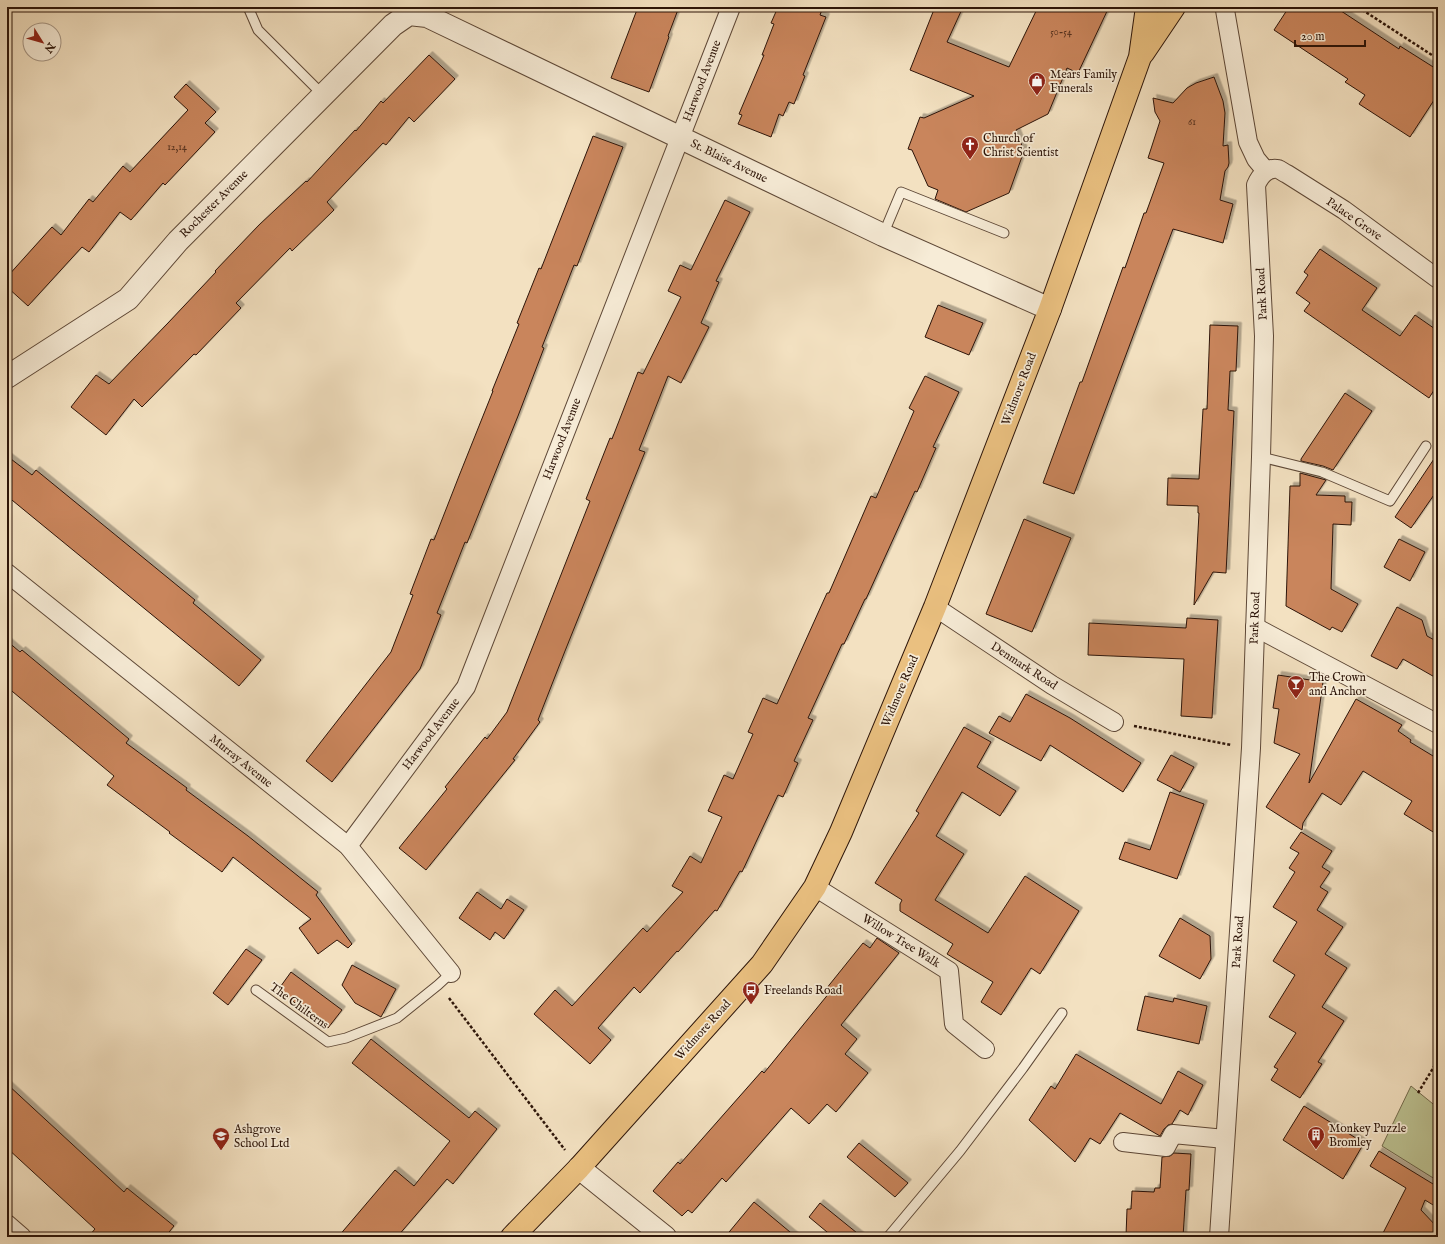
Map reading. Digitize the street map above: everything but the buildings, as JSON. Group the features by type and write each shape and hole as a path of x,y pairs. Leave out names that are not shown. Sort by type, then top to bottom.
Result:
{"main road":[{"name":"Widmore Road","path":"512,1237 579,1168 762,964 815,887 841,832 935,607 1050,309 1140,57 1147,7"},
{"name":"Widmore Road","path":"1140,57 1174,7"}],"street":[{"name":"Harwood Avenue","path":"348,846 466,687 731,7"},
{"path":"1225,10 1248,142 1256,159 1266,171"},
{"name":"Rochester Avenue","path":"7,377 128,299 178,241 393,25 409,14"},
{"name":"St. Blaise Avenue","path":"409,14 427,16 883,235 1050,309"},
{"name":"Palace Grove","path":"1266,171 1277,169 1287,174 1344,210 1438,279"},
{"name":"Park Road","path":"1219,1237 1251,748 1264,336 1256,185 1260,176 1266,171"},
{"name":"Murray Avenue","path":"7,573 348,846 445,979"},
{"name":"Denmark Road","path":"935,607 1052,685 1114,722"},
{"path":"1255,627 1438,724"},
{"name":"Willow Tree Walk","path":"815,887 949,971 954,1024 985,1049"},
{"path":"1123,1142 1166,1147 1173,1134 1225,1139"},
{"path":"579,1168 666,1237"},
{"path":"7,1224 22,1237"}],"lane":[{"path":"248,7 258,30 323,95"},
{"path":"883,235 901,192 1004,233"},
{"path":"1261,457 1322,472 1390,501 1426,446"},
{"name":"The Chilterns","path":"256,990 328,1042 346,1038 397,1018 445,979"},
{"path":"888,1237 960,1151 1062,1013"}],"path":[{"path":"1358,7 1438,59"},
{"path":"1114,722 1251,748"},
{"path":"445,979 579,1168"},
{"path":"1418,1092 1438,1060"}],"green space":[{"path":"1411,1086 1438,1108 1438,1181 1382,1146"}],"place":[{"name":"Mears Family Funerals","path":"1037,96"},
{"name":"Church of Christ Scientist","path":"970,160"},
{"name":"The Crown and Anchor","path":"1296,699"},
{"name":"Freelands Road","path":"751,1005"},
{"name":"Monkey Puzzle Bromley","path":"1316,1150"},
{"name":"Ashgrove School Ltd","path":"221,1151"}]}
